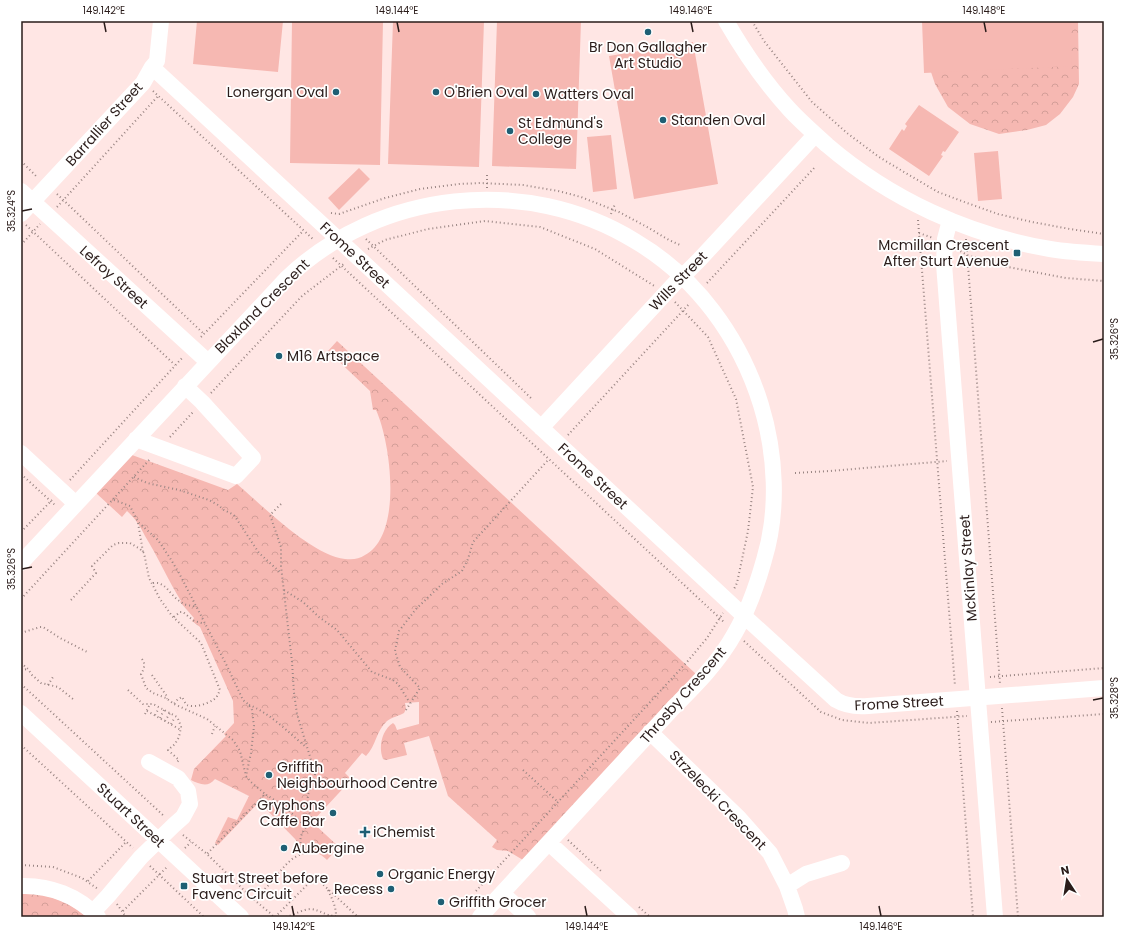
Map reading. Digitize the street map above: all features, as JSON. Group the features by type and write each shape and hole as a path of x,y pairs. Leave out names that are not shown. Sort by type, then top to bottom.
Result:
{"street":[{"name":"Barrallier Street","path":"23,219 27,196 47,186 143,83 157,61 161,21"},
{"path":"726,21 745,52 791,111 815,135 854,166 884,187 917,205 950,220 988,234 1024,244 1066,251 1104,254"},
{"name":"Frome Street","path":"152,67 540,428 564,440 731,594 831,697 846,705 859,707 1104,688"},
{"name":"Wills Street","path":"540,428 665,293 700,259 815,135"},
{"name":"Lefroy Street","path":"27,196 208,362"},
{"name":"Blaxland Crescent","path":"21,563 290,274 318,252 338,239 375,220 418,207 443,203 481,200 528,203 584,217 615,230 633,239 682,277"},
{"name":"McKinlay Street","path":"950,220 945,239 944,257 995,917"},
{"name":"Throsby Crescent","path":"480,917 650,732 698,683 731,640 747,609 767,552 773,512 774,491 768,430 755,388 738,349 713,310 682,277"},
{"path":"136,439 236,476 253,458 202,402 185,386"},
{"path":"21,453 56,496 76,504"},
{"name":"Stuart Street","path":"21,713 241,917"},
{"name":"Strzelecki Crescent","path":"650,732 739,818 770,853 787,886 797,917"},
{"path":"21,886 42,887 60,892 78,900 96,914 108,896 141,857 183,817 190,804 188,791 178,778 149,762"},
{"path":"549,843 630,917"},
{"path":"787,886 806,874 842,863"},
{"path":"502,893 528,917"}],"path":[{"path":"752,21 764,41 812,102 847,132 880,157 909,175 938,192 998,214 1032,222 1104,234"},
{"path":"21,245 161,92"},
{"path":"21,161 204,334"},
{"path":"328,211 333,214 339,214 385,198 420,189 481,183 523,185 558,191 581,197 619,212 680,245"},
{"path":"23,219 175,365"},
{"path":"21,599 202,402 302,296 355,256 385,240 428,229 485,221 540,227 596,249 646,280 665,293 708,337 736,399 753,487 748,531 737,582 725,611 707,638 687,662 476,891"},
{"path":"357,229 534,402"},
{"path":"21,532 56,496 175,365 303,230"},
{"path":"919,233 973,917"},
{"path":"1018,917 967,255 998,265 1066,278 1104,281"},
{"path":"406,710 420,688 400,667 395,651 399,631 416,609 436,589 462,571 468,559 473,542 549,459 564,440"},
{"path":"795,473 960,460"},
{"path":"21,474 56,496 65,516"},
{"path":"134,477 147,483 179,490 209,500 234,515 259,553 282,574"},
{"path":"113,499 130,506 138,522 149,578 160,599 174,618 201,643 220,690 213,700 202,705 188,705 182,697 174,704"},
{"path":"252,898 260,893 290,861 304,853 300,844 301,834 312,820 308,810 308,797 315,776 300,725 294,693 282,574 281,547 270,515 281,504"},
{"path":"138,522 158,540 179,573 243,700 249,705 263,712 307,748"},
{"path":"71,600 96,573 92,566 113,545 119,542 130,543 140,549 143,553"},
{"path":"152,583 157,582 163,584 181,602 196,607"},
{"path":"284,590 303,602 319,617 337,630 372,672 393,680 398,684 410,703"},
{"path":"731,594 747,609"},
{"path":"174,618 180,612 183,612 194,621 205,624"},
{"path":"21,633 43,627 60,638 89,653"},
{"path":"142,659 145,666 141,674 146,688 174,704 202,716 233,740 237,745 246,776 251,782 265,794 284,806 306,827"},
{"path":"21,663 40,683 58,687 73,699"},
{"path":"977,678 1104,668"},
{"path":"21,670 28,669"},
{"path":"152,674 166,695 167,699"},
{"path":"48,685 53,676"},
{"path":"21,684 274,917 315,877 358,917"},
{"path":"128,690 143,704 153,704 175,716 179,721 181,727 179,737 175,744 168,750 175,757"},
{"path":"150,704 146,712 155,715 181,730"},
{"path":"246,776 252,753 254,726 252,710 249,705"},
{"path":"155,715 159,707"},
{"path":"160,718 164,710"},
{"path":"165,721 170,713"},
{"path":"980,723 1104,714"},
{"path":"171,724 175,716"},
{"path":"212,734 215,725"},
{"path":"21,745 126,841 159,875 204,917"},
{"path":"523,770 558,802"},
{"path":"207,854 265,794"},
{"path":"88,881 126,841"},
{"path":"123,912 191,842"},
{"path":"21,865 53,867 82,878 108,896 126,917"},
{"path":"286,917 309,909 318,910 330,916 336,917 334,902 328,889"}],"green space":[{"path":"197,21 283,21 278,72 193,64"},
{"name":"Lonergan Oval","path":"292,21 383,21 380,165 290,163"},
{"name":"O'Brien Oval","path":"393,21 484,21 479,167 388,164"},
{"name":"Watters Oval","path":"497,21 581,21 576,169 492,166"},
{"path":"922,21 1070,21 1072,66 924,73"},
{"path":"923,21 1078,21 1079,84 1073,97 1060,114 1046,125 1027,130 999,134 970,124 948,107 935,84 926,57"},
{"name":"Standen Oval","path":"693,42 718,184 634,199 609,56"},
{"path":"919,105 959,132 945,152 943,151 941,155 943,156 929,176 889,149 902,129 904,131 907,126 905,124"},
{"path":"611,135 617,189 593,192 587,137"},
{"path":"998,151 1002,199 978,201 974,153"},
{"path":"359,168 370,179 339,210 328,198"},
{"path":"337,341 696,674 523,860 508,851 497,850 492,847 497,840 448,796 429,736 404,743 407,755 386,760 383,759 381,744 386,730 393,723 397,730 419,724 419,702 405,703 406,709 404,713 387,721 383,725 372,748 366,756 362,753 345,773 351,779 350,781 312,822 339,847 327,860 321,855 312,852 301,855 296,840 259,802 218,845 215,843 228,817 237,820 249,796 215,779 209,784 200,784 191,780 194,769 226,736 224,734 234,723 233,701 200,627 192,621 194,618 180,602 181,601 139,526 127,511 122,517 96,493 132,455 228,490 237,484 288,528 317,549 332,556 345,559 356,559 365,555 377,544 385,529 389,509 389,465 386,444 376,410 373,410 370,391 328,351"},
{"path":"21,893 46,895 67,903 87,917 21,917"}],"place":[{"name":"Br Don Gallagher Art Studio","path":"648,32"},
{"name":"Lonergan Oval","path":"336,92"},
{"name":"O'Brien Oval","path":"436,92"},
{"name":"Watters Oval","path":"536,94"},
{"name":"Standen Oval","path":"663,120"},
{"name":"St Edmund's College","path":"510,131"},
{"name":"Mcmillan Crescent After Sturt Avenue","path":"1017,253"},
{"name":"M16 Artspace","path":"279,356"},
{"name":"Griffith Neighbourhood Centre","path":"269,775"},
{"name":"Gryphons Caffe Bar","path":"333,813"},
{"name":"iChemist","path":"365,832"},
{"name":"Aubergine","path":"284,848"},
{"name":"Organic Energy","path":"380,874"},
{"name":"Stuart Street before Favenc Circuit","path":"184,886"},
{"name":"Recess","path":"391,889"},
{"name":"Griffith Grocer","path":"441,902"}]}
